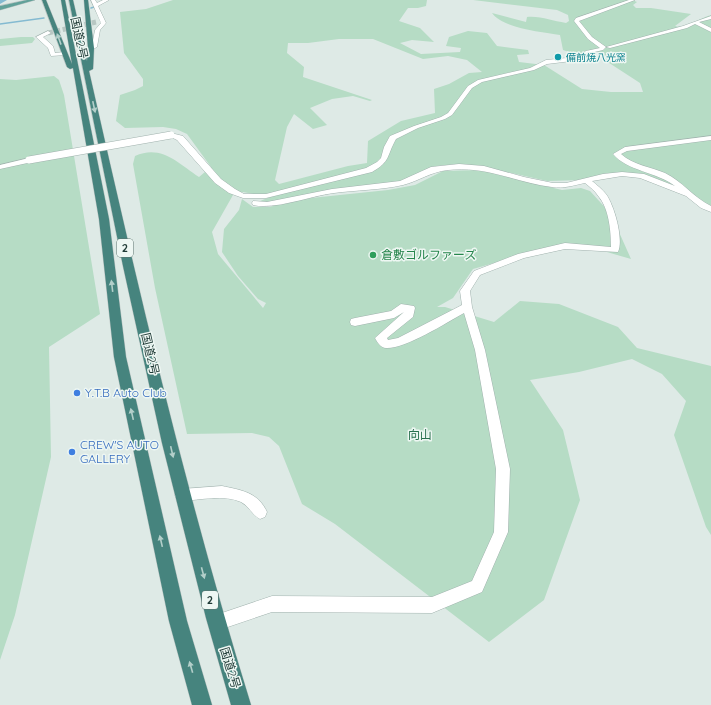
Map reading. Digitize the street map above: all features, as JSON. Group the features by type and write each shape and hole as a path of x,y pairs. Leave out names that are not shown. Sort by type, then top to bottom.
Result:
{"highway":[{"name":"2","path":"44,0 64,54 85,89"},
{"name":"国道2号","path":"63,0 117,214 182,495 216,623 241,705"},
{"name":"国道2号","path":"71,0 104,219 120,357 178,621 202,705"},
{"name":"2","path":"85,89 91,48 86,0"}],"main road":[{"path":"0,8 33,0"}],"street":[{"path":"93,0 104,21"},
{"path":"96,5 107,0"},
{"path":"619,51 615,48 604,47 590,38 576,21 633,0"},
{"path":"0,167 29,160 171,135 180,138 218,181 232,191 239,195 254,197 266,196 369,170 380,164 385,158 388,147 393,138 416,127 443,118 450,114 470,87 480,81 532,69 546,62 578,59 588,52 685,28 695,22 711,17"},
{"path":"91,48 94,47 98,30 104,21"},
{"path":"96,22 104,21"},
{"path":"695,22 711,30"},
{"path":"48,33 39,36 51,47 53,55 64,54"},
{"path":"604,47 604,52 612,53"},
{"path":"711,138 625,149 618,154 619,157 662,174 676,182 700,205 711,209"},
{"path":"254,197 256,203 267,204 332,191 402,183 434,169 459,166 484,168 523,179 553,184 566,184 622,174 641,176 688,194"},
{"path":"216,623 272,604 432,605 477,587 501,532 503,469 480,350 467,307 466,291 477,273 521,256 565,246 615,250 616,242 604,197 587,180"},
{"path":"356,322 394,314 401,308 410,308 409,314 380,338 386,344 400,342 467,307"},
{"path":"182,495 222,492 246,497 260,512"}],"green space":[{"name":"向山","path":"173,0 427,0 426,6 408,8 399,21 420,28 434,42 412,40 400,43 421,54 460,52 461,48 446,46 449,37 468,31 487,33 497,46 528,50 529,54 517,55 519,62 544,65 582,89 611,92 643,92 640,83 600,57 599,52 588,50 578,55 563,50 560,35 513,26 497,18 492,13 526,22 527,17 532,17 566,23 569,21 568,15 557,10 473,0 632,0 637,2 633,5 636,8 651,8 691,14 675,26 680,27 711,15 711,207 703,204 692,193 626,173 608,173 582,180 547,181 489,168 459,164 436,166 409,179 396,183 267,202 260,201 270,197 243,192 233,195 212,232 218,254 263,308 266,303 258,299 238,276 222,252 224,229 239,210 242,199 253,207 270,207 292,200 388,190 415,185 443,171 479,170 562,190 581,188 590,191 611,214 631,259 586,246 565,243 473,269 453,298 437,307 445,307 494,322 520,301 559,304 618,327 637,348 711,366 711,535 706,527 674,435 686,401 662,374 632,359 579,372 530,380 563,430 580,500 544,600 489,642 335,524 302,504 279,446 269,437 252,433 187,434 155,288 133,164 135,156 153,152 169,157 199,177 211,167 187,134 176,129 163,127 125,128 116,121 120,95 143,86 143,79 124,53 120,12 146,9","holes":["339,39 373,39 423,59 448,56 467,60 482,72 469,73 449,84 434,89 435,113 401,121 368,141 367,163 348,166 279,184 275,180 287,127 294,114 313,129 327,125 310,108 332,99 353,96 370,101 372,100 303,77 304,67 287,53 288,43 308,43"]},
{"path":"33,37 35,39 32,43 0,46 0,39"},
{"path":"54,76 59,80 64,95 100,314 49,347 51,457 15,615 0,660 0,79 16,80"}],"waterway":[{"path":"0,24 44,18"}],"tunnel":[{"path":"48,33 96,22"}],"place":[{"name":"備前焼八光窯","path":"558,57"},
{"name":"倉敷ゴルファーズ","path":"373,255"},
{"name":"Y.T.B Auto Club","path":"77,393"},
{"name":"CREW'S AUTO GALLERY","path":"72,452"}]}
